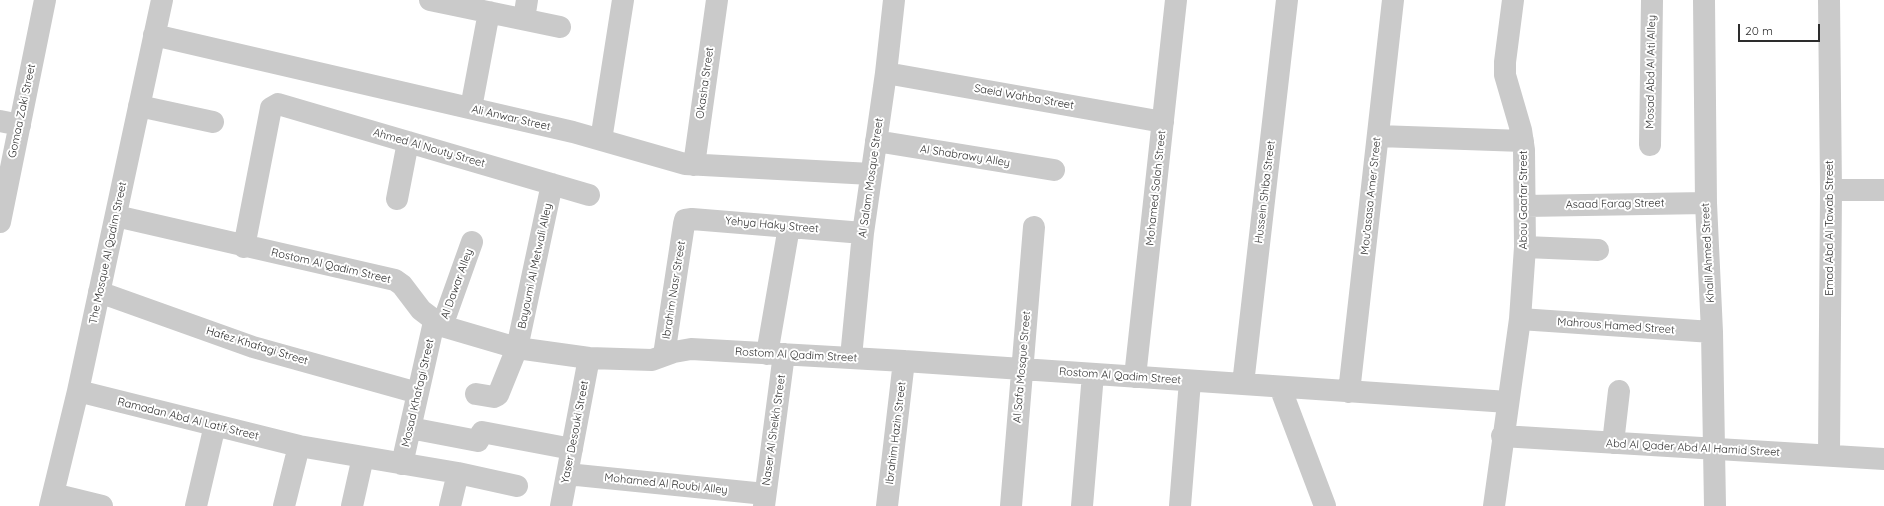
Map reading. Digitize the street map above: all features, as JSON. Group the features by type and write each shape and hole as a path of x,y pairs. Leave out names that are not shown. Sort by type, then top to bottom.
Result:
{"street":[{"name":"Gomaa Zaki Street","path":"0,222 10,123 45,0"},
{"name":"The Mosque Al Qadim Street","path":"51,500 78,391 162,0"},
{"path":"600,140 623,0"},
{"name":"Okasha Street","path":"694,165 717,0"},
{"name":"Al Salam Mosque Street","path":"851,357 863,233 886,72 894,0"},
{"name":"Mohamed Salah Street","path":"1135,377 1176,0"},
{"name":"Hussein Shiba Street","path":"1243,384 1287,0"},
{"name":"Mou'asasa Amer Street","path":"1349,392 1394,0"},
{"name":"Abou Gaafar Street","path":"1494,506 1502,436 1520,319 1525,247 1523,141 1505,75 1505,62 1513,0"},
{"name":"Mosad Abd Al Ati Alley","path":"1650,145 1652,0"},
{"name":"Khalil Ahmed Street","path":"1704,0 1706,203 1712,332 1715,506"},
{"name":"Emad Abd Al Tawab Street","path":"1829,0 1831,190 1829,455"},
{"path":"442,1 490,12 526,10 560,27"},
{"path":"471,108 490,12"},
{"name":"Ali Anwar Street","path":"154,35 471,108 694,165 871,174"},
{"name":"Saeid Wahba Street","path":"886,72 1163,122"},
{"name":"Ahmed Al Nouty Street","path":"244,247 271,108 278,104 589,195"},
{"path":"140,106 213,122"},
{"path":"1378,136 1523,141"},
{"name":"Al Shabrawy Alley","path":"876,141 1054,170"},
{"path":"397,199 408,142"},
{"name":"Bayoumi Al Metwali Alley","path":"476,394 494,397 498,395 517,348 552,184"},
{"path":"1831,190 1884,190"},
{"name":"Asaad Farag Street","path":"1525,206 1706,203"},
{"name":"Rostom Al Qadim Street","path":"116,216 244,247 395,280 402,285 421,310 438,324 517,348 589,358 652,360 664,355 692,349 851,357 1508,402"},
{"name":"Yehya Haky Street","path":"684,224 686,220 692,219 863,233"},
{"name":"Ibrahim Nasr Street","path":"664,355 684,224"},
{"name":"Naser Al Sheikh Street","path":"765,500 776,354 789,227"},
{"name":"Al Safa Mosque Street","path":"1011,506 1034,227"},
{"name":"Al Dawar Alley","path":"438,324 472,242"},
{"path":"1525,247 1598,250"},
{"name":"Hafez Khafagi Street","path":"99,292 254,347 418,393"},
{"name":"Mahrous Hamed Street","path":"1520,319 1712,332"},
{"name":"Mosad Khafagi Street","path":"402,464 418,393 438,324"},
{"name":"Yaser Desouki Street","path":"561,506 589,358"},
{"name":"Ibrahim Hazin Street","path":"887,506 904,361"},
{"path":"1082,506 1093,374"},
{"path":"1180,506 1190,380"},
{"path":"1280,387 1325,506"},
{"name":"Ramadan Abd Al Latif Street","path":"78,391 299,446 458,473 517,486"},
{"path":"1613,443 1619,391"},
{"path":"196,506 215,426"},
{"path":"410,428 479,441 482,432 572,450"},
{"name":"Abd Al Qader Abd Al Hamid Street","path":"1502,436 1884,459"},
{"path":"284,506 299,446"},
{"path":"352,506 363,457"},
{"path":"450,506 458,473"},
{"name":"Mohamed Al Roubi Alley","path":"567,474 765,500"},
{"path":"51,500 102,506"}]}
